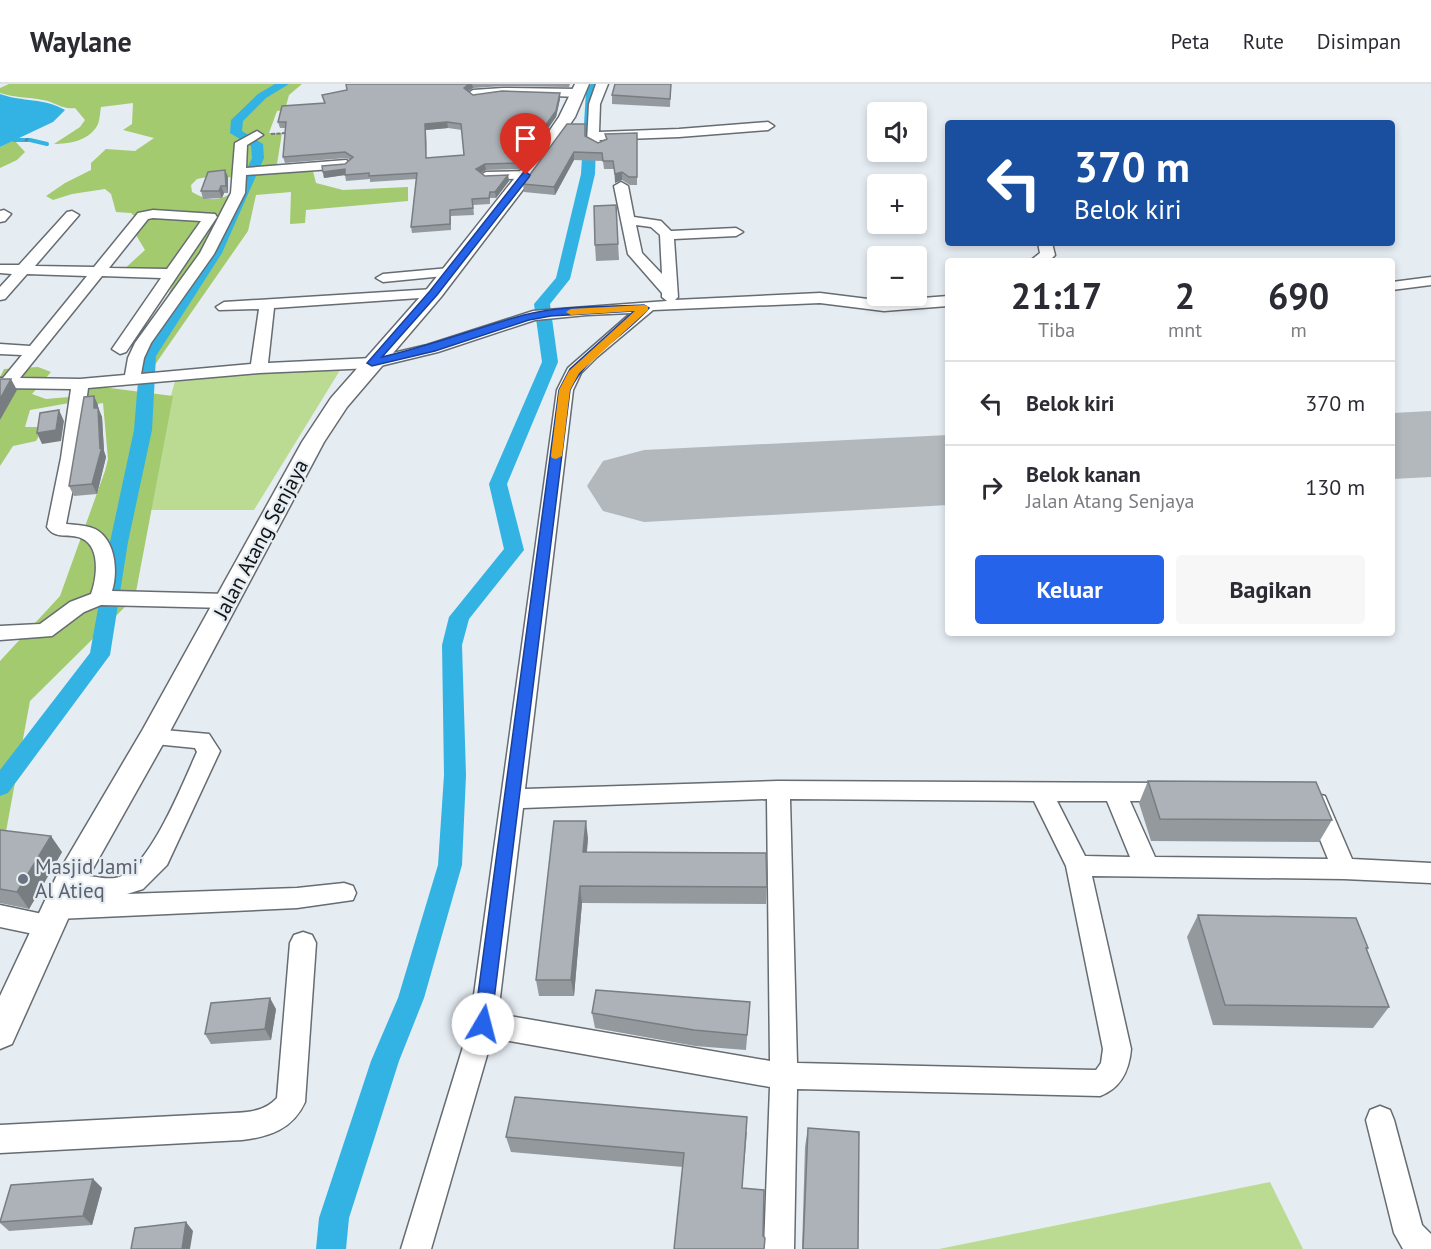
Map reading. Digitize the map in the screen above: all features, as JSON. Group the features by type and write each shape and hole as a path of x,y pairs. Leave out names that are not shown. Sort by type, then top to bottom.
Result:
{"main road":[{"name":"Jalan Atang Senjaya","path":"0,1034 68,885 153,736 313,442 339,402 434,293 526,175 587,110"}],"street":[{"path":"602,84 587,110 593,142 605,145 643,146"},
{"path":"473,94 503,91 587,110"},
{"path":"593,136 678,133 768,126"},
{"path":"135,380 136,358 143,343 202,262 239,192 241,172 250,138"},
{"path":"241,172 346,164"},
{"path":"486,176 526,175"},
{"path":"621,186 635,254 670,297"},
{"path":"4,383 34,351 143,216 153,214 210,217 120,349"},
{"path":"0,296 72,215"},
{"path":"629,221 659,224 667,235 670,297"},
{"path":"667,235 736,232"},
{"path":"1042,258 1048,255 1046,246"},
{"path":"0,269 173,274"},
{"path":"383,278 449,272"},
{"path":"1395,286 1431,281"},
{"path":"224,307 434,293"},
{"path":"416,1249 483,1024 514,799 565,390 574,371 644,308 670,297 820,298 884,306 945,302"},
{"path":"259,368 267,304"},
{"path":"4,383 80,384 259,368 372,363 432,349 533,316 644,308"},
{"path":"0,349 34,351"},
{"path":"80,384 70,458 56,527 60,530 84,532 94,538 103,555 106,572 102,598"},
{"path":"0,633 45,632 77,607 102,598 227,601"},
{"path":"68,885 115,888 134,882 158,858 209,751 201,740 153,736"},
{"path":"514,799 778,790 1197,793"},
{"path":"778,790 782,874 779,1249"},
{"path":"483,1024 782,1076 1100,1083 1111,1076 1116,1064 1117,1049 1078,866 1041,792"},
{"path":"1115,792 1147,867"},
{"path":"1302,793 1313,793 1344,869"},
{"path":"1078,866 1344,869 1431,873"},
{"path":"0,916 52,917 344,893"},
{"path":"0,1139 233,1127 258,1125 275,1119 285,1112 291,1102 303,943"},
{"path":"1380,1120 1409,1233 1421,1247 1431,1249"}],"path":[{"path":"250,138 289,133"},
{"path":"25,141 29,138"}],"green space":[{"path":"9,84 302,84 289,95 286,106 308,108 277,111 269,133 282,133 276,170 282,173 313,171 316,183 343,190 408,187 408,201 306,210 305,223 290,224 291,192 256,195 248,231 145,379 139,360 178,273 121,272 145,250 133,230 143,224 131,213 116,212 111,194 105,189 72,194 53,200 46,196 91,170 91,163 106,149 135,151 154,138 123,130 132,124 133,103 101,107 98,124 89,135 72,142 54,144 80,127 85,120 75,108 67,108 43,100 6,95 0,93 0,88","holes":["217,175 233,178 236,189 220,198 204,198 192,192 191,185 197,179"]},
{"path":"14,140 25,152 17,160 0,168 0,147"},
{"path":"38,367 51,372 32,394 46,399 69,397 94,386 173,396 135,597 30,701 0,864 0,661 60,596 108,459 103,403 79,407 75,402 30,410 25,427 44,427 36,441 13,446 0,466 0,377 4,369"},
{"path":"342,367 254,510 141,510 176,377"},
{"path":"1270,1182 1303,1249 939,1249"}],"water":[{"path":"0,94 50,104 65,110 53,122 0,147"}],"building":[{"path":"346,84 469,84 464,88 473,95 502,91 560,93 556,111 518,163 485,164 476,169 485,176 508,175 495,192 490,192 489,198 472,199 473,208 450,210 450,224 411,227 417,173 369,176 369,173 345,175 345,169 323,172 322,166 345,164 353,157 345,152 283,157 286,122 278,122 282,106 325,103 322,95 347,90","holes":["447,122 461,124 464,155 426,158 425,124"]},
{"path":"615,84 671,84 670,99 612,95"},
{"path":"567,124 585,124 585,136 598,143 607,139 605,134 637,133 637,177 629,177 622,172 615,174 613,161 603,161 602,153 574,152 554,187 523,184"},
{"path":"225,170 226,186 221,186 219,191 201,191 208,172"},
{"path":"616,205 618,244 595,245 594,206"},
{"path":"0,379 11,379 0,399"},
{"path":"94,396 94,408 98,408 100,448 102,447 92,484 69,486 84,397"},
{"path":"59,410 56,430 37,433 40,413"},
{"path":"1148,781 1316,782 1332,820 1160,819"},
{"path":"554,821 586,821 583,852 766,853 767,887 580,886 571,980 536,980"},
{"path":"0,830 51,836 17,892 0,889"},
{"path":"1198,915 1356,918 1389,1007 1225,1005"},
{"path":"596,990 750,1002 747,1035 694,1030 592,1013"},
{"path":"270,998 265,1029 205,1034 211,1003"},
{"path":"515,1097 747,1117 742,1188 764,1190 764,1249 674,1249 684,1153 506,1137"},
{"path":"808,1128 859,1132 858,1249 803,1249"},
{"path":"93,1179 83,1216 0,1222 11,1185"},
{"path":"186,1222 182,1249 131,1249 135,1228"}],"waterway":[{"path":"0,787 100,655 119,542 143,430 148,356 215,253 258,158 257,144 236,133 237,120 262,96 283,84"},
{"path":"331,1249 334,1218 385,1061 411,998 450,865 455,775 452,645 459,617 514,550 498,484 550,362 542,304 563,279 588,174 592,91 597,84"},
{"path":"14,140 30,140 47,144"}],"runway":[{"path":"1395,446 1431,444"},
{"path":"644,486 945,470"}],"slow traffic":[{"path":"556,456 565,390 574,371 644,308 571,312"}],"place":[{"name":"Masjid Jami' Al Atieq","path":"23,879"}],"route":[{"path":"483,1024 514,799 565,390 574,371 644,308 551,313 527,318 432,349 372,363 434,293 512,190 526,175"}]}
